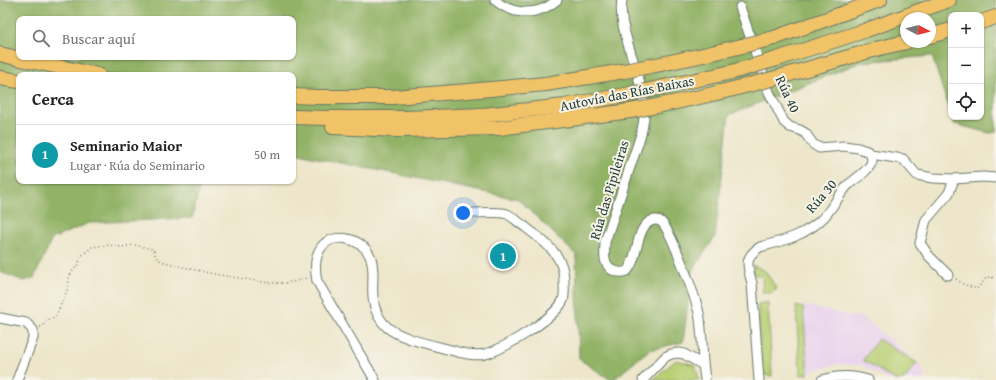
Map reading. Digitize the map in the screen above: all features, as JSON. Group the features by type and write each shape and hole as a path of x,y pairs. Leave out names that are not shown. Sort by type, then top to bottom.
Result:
{"highway":[{"name":"Autovía das Rías Baixas","path":"296,96 393,97 546,84 673,62 744,46 774,38 880,0"},
{"name":"Autovía das Rías Baixas","path":"296,117 407,118 482,115 564,106 631,94 732,72 777,59 864,32 949,0"},
{"path":"984,21 996,17"},
{"path":"936,34 948,31"},
{"path":"296,125 398,130 499,128 564,120 670,104 783,76 900,43"},
{"path":"0,54 16,58"},
{"path":"26,60 84,72"},
{"path":"0,78 16,81"}],"street":[{"path":"495,0 503,6 515,11 530,12 542,9 557,0"},
{"name":"Rúa das Pipileiras","path":"622,0 621,19 640,83 644,107 644,122 605,242 605,259 611,269 619,273 627,271 632,264 643,228 648,222 655,220 660,221 665,225 679,256 699,314 703,365"},
{"name":"Rúa 40","path":"740,7 769,92 784,122 790,127 805,133 813,144 819,148 844,146 858,148 871,154"},
{"path":"871,154 902,159 917,175 933,178 954,179 983,177 996,178"},
{"name":"Rúa 30","path":"759,380 752,283 747,265 748,260 755,250 760,247 795,237 824,218 847,186 870,165 872,161 871,154"},
{"path":"948,275 929,256 920,243 926,220 948,193 954,179"},
{"path":"375,380 317,281 315,269 319,250 324,244 331,240 340,238 350,239 366,249 373,267 372,299 376,311 387,327 406,338 463,353 475,355 486,354 506,346 544,321 559,307 563,301 563,271 560,261 554,252 533,233 506,213 474,213"},
{"path":"0,318 26,323 33,330 33,338 17,380"},
{"path":"643,380 665,357 678,353 684,354 703,365 704,380"},
{"path":"822,380 846,376 868,380"}],"path":[{"path":"33,330 43,326 46,321 56,316 68,288 69,278 72,272 78,264 80,257 92,247 108,245 121,247 134,245 153,249 156,257 161,261 218,276 276,284 296,282 306,278 317,281"},
{"path":"948,275 963,284 977,289 987,277 996,278"}],"shaded area":[{"path":"803,305 851,316 863,317 921,366 926,380 888,380 861,365 839,364 811,371 808,374"}],"green space":[{"path":"0,0 996,0 996,132 990,133 954,124 953,120 984,120 984,12 948,12 948,106 932,56 861,62 729,115 715,237 692,271 683,342 649,350 613,380 579,359 576,255 518,199 296,154 296,72 16,72 16,184 200,184 192,218 89,223 52,239 34,278 24,281 0,272"},
{"path":"753,265 765,271 777,289 772,293 763,293 762,276 753,274"},
{"path":"768,302 772,376 761,374 758,304"},
{"path":"796,306 803,308 808,374 800,375"},
{"path":"878,339 917,363 904,380 895,380 863,360"},
{"path":"676,360 695,365 699,380 653,380"}],"place":[{"name":"Seminario Maior","path":"503,256"}]}
